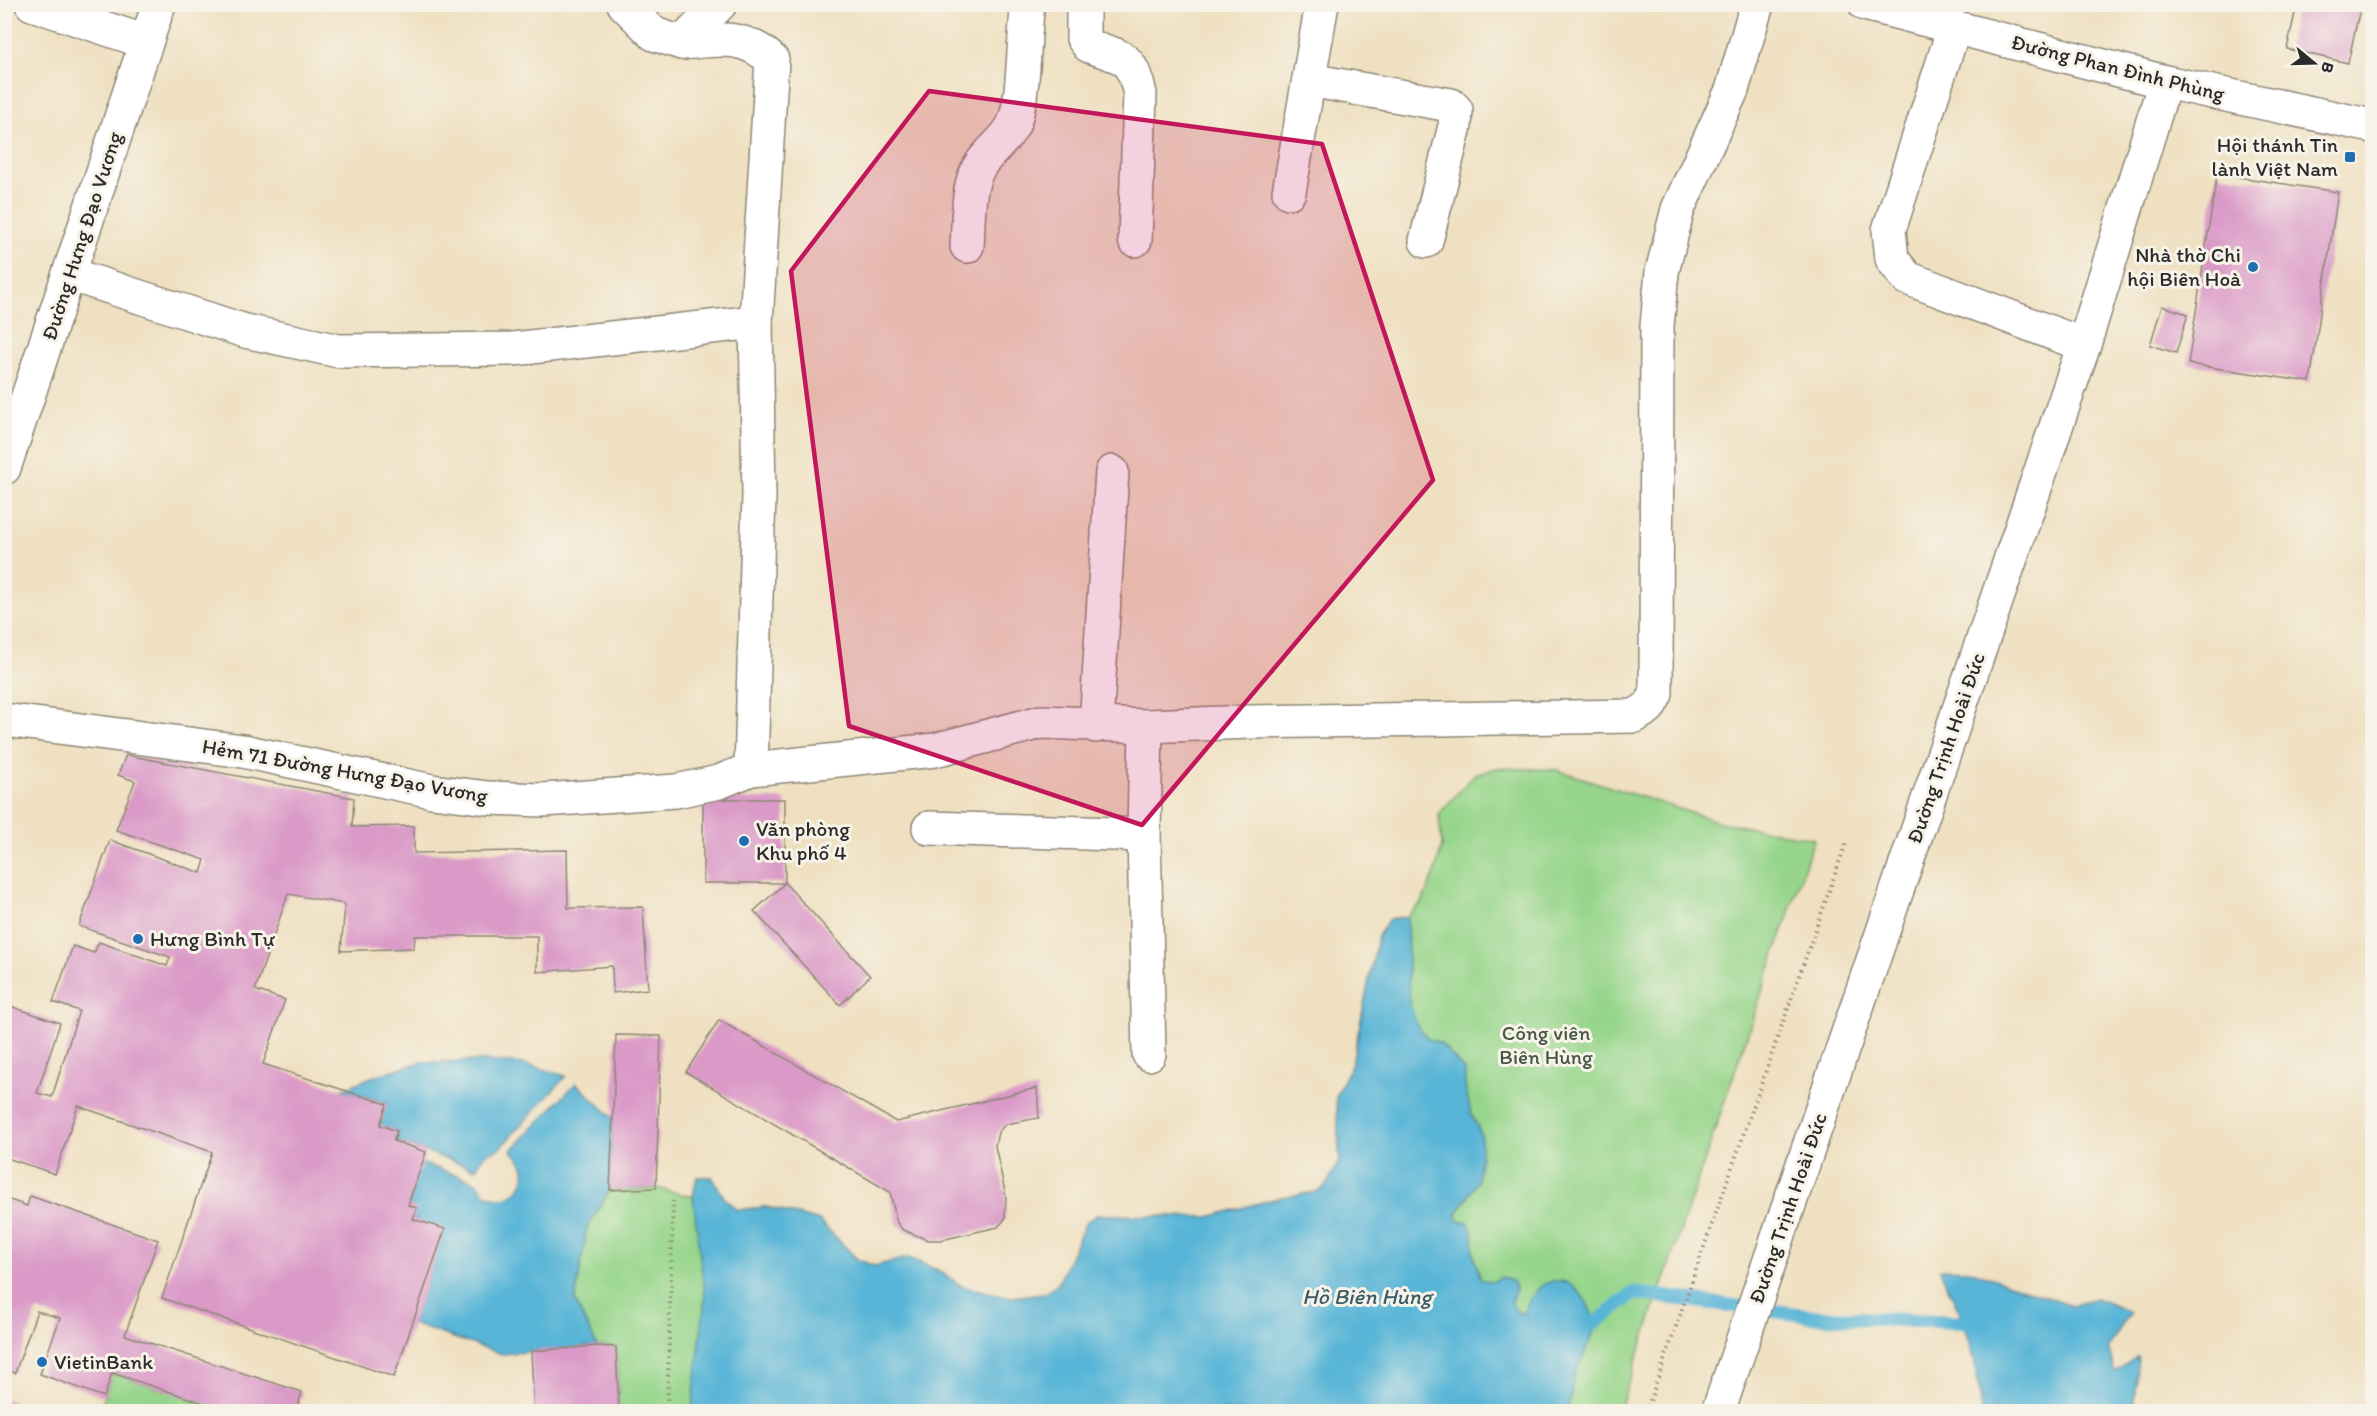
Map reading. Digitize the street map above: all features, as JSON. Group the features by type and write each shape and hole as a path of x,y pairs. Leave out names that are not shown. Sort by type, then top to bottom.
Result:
{"street":[{"path":"32,4 146,42"},
{"name":"Đường Hưng Đạo Vương","path":"4,468 159,4"},
{"path":"624,4 654,34 682,43 733,40 747,42 772,60 756,322 759,495 752,769"},
{"path":"682,43 720,4"},
{"path":"967,246 973,182 978,166 1005,136 1016,116 1028,4"},
{"path":"1083,4 1083,38 1089,46 1110,50 1124,59 1136,76 1140,94 1135,240"},
{"path":"1289,192 1322,4"},
{"name":"Hẻm 71 Đường Hưng Đạo Vương","path":"4,720 243,751 432,791 488,798 543,800 652,794 719,782 752,769 935,750 1041,722 1096,726 1146,726 1250,722 1635,716 1653,701 1657,674 1657,326 1662,272 1677,209 1732,90 1757,4"},
{"name":"Đường Phan Đình Phùng","path":"1866,4 2165,82 2373,126"},
{"path":"1954,28 1889,230 1892,259 1907,278 2084,345"},
{"path":"1309,80 1445,104 1456,111 1455,126 1426,241"},
{"name":"Đường Trịnh Hoài Đức","path":"1718,1412 2084,345 2165,82"},
{"path":"69,274 245,331 339,351 513,349 756,322"},
{"path":"1096,726 1112,472"},
{"path":"1146,726 1144,835 1149,1054"},
{"path":"929,828 1144,835"}],"path":[{"path":"1646,1412 1846,843"},
{"path":"667,1412 674,1201"}],"highlighted area":[{"path":"929,91 1322,144 1433,480 1142,825 849,726 791,271"}],"green space":[{"name":"Công viên Biên Hùng","path":"1496,768 1557,770 1720,822 1814,839 1619,1411 619,1411 616,1347 597,1346 575,1301 587,1227 610,1190 656,1188 693,1197 697,1177 712,1177 725,1199 737,1210 766,1207 819,1221 858,1260 874,1266 908,1258 937,1270 963,1287 1012,1297 1045,1293 1058,1284 1086,1222 1097,1215 1209,1217 1282,1197 1317,1192 1327,1185 1340,1160 1336,1096 1352,1064 1378,936 1389,919 1407,917 1422,902 1434,876 1442,846 1439,814 1473,776"},
{"path":"112,1373 231,1411 99,1412"}],"water":[{"name":"Hồ Biên Hùng","path":"1407,917 1409,1001 1417,1026 1429,1040 1440,1043 1465,1071 1465,1086 1471,1113 1481,1134 1477,1182 1456,1215 1461,1222 1467,1221 1472,1232 1473,1253 1481,1279 1492,1282 1501,1277 1513,1281 1516,1288 1511,1302 1515,1310 1523,1314 1532,1297 1541,1287 1554,1281 1563,1281 1578,1291 1592,1316 1594,1331 1574,1376 1570,1399 1565,1411 692,1411 705,1298 693,1197 697,1177 712,1177 725,1199 737,1210 766,1207 819,1221 858,1260 874,1266 908,1258 937,1270 963,1287 1012,1297 1045,1293 1058,1284 1086,1222 1097,1215 1209,1217 1282,1197 1317,1192 1326,1185 1340,1160 1336,1096 1352,1064 1378,936 1389,919"},
{"path":"485,1061 524,1064 566,1076 500,1148 484,1155 476,1169 395,1141 398,1132 380,1125 387,1103 342,1089 377,1075 422,1062"},
{"path":"576,1083 613,1118 610,1190 587,1227 575,1301 597,1346 502,1354 412,1324 444,1230 413,1219 416,1208 408,1205 421,1163 477,1182 486,1193 496,1198 507,1197 516,1192 525,1174 521,1162 511,1151"},
{"path":"1940,1269 1969,1270 2072,1306 2096,1298 2130,1312 2108,1348 2115,1372 2138,1356 2134,1401 2126,1411 1982,1411 1976,1367 1968,1336"}],"building":[{"path":"2297,4 2361,4 2348,63 2287,49"},
{"path":"2217,174 2338,192 2310,382 2188,364"},
{"path":"2162,306 2188,314 2176,353 2150,345"},
{"path":"126,755 354,798 352,827 414,826 414,853 567,850 568,908 643,907 648,989 613,993 612,966 537,972 537,936 415,936 414,948 341,951 345,904 288,894 255,990 285,1000 263,1064 387,1104 380,1125 397,1131 394,1141 426,1152 408,1205 417,1208 413,1219 445,1229 394,1377 162,1298 212,1152 78,1106 55,1174 4,1157 4,1004 60,1023 37,1093 52,1097 79,1011 53,1002 73,946 94,953 99,942 167,966 170,957 79,926 110,840 201,873 205,860 116,830 135,781 118,775"},
{"name":"Văn phòng Khu phố 4","path":"703,799 785,799 785,883 703,883"},
{"path":"785,883 870,976 840,1005 754,911"},
{"path":"719,1020 896,1122 1037,1088 1039,1118 1006,1124 998,1132 995,1146 1006,1196 1005,1219 998,1227 941,1240 928,1240 903,1230 897,1223 890,1192 686,1072"},
{"path":"616,1035 661,1036 656,1188 610,1190"},
{"path":"30,1196 158,1240 125,1335 302,1392 296,1412 231,1412 112,1373 104,1397 40,1374 60,1318 37,1311 15,1373 4,1369 4,1198 27,1206"},
{"path":"597,1346 616,1347 619,1412 534,1412 531,1351"},
{"path":"4,1399 41,1411 41,1412 4,1412"}],"waterway":[{"path":"1594,1324 1634,1293 1820,1317 1964,1322"}],"place":[{"name":"Hội thánh Tin lành Việt Nam","path":"2350,157"},
{"name":"Nhà thờ Chi hội Biên Hoà","path":"2253,267"},
{"name":"Văn phòng Khu phố 4","path":"744,841"},
{"name":"Hưng Bình Tự","path":"138,939"},
{"name":"VietinBank","path":"42,1362"}]}
